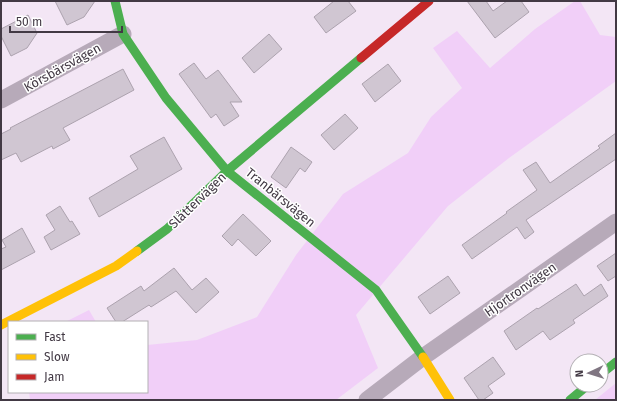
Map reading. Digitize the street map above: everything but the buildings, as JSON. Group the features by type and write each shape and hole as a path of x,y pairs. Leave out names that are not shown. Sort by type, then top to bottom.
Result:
{"street":[{"name":"Tranbärsvägen","path":"115,1 123,34 166,98 227,171 376,290 423,357 450,400"},
{"name":"Slåttervägen","path":"9,321 116,266 167,229 227,171 429,1"},
{"name":"Körsbärsvägen","path":"1,100 123,34"},
{"name":"Hjortronvägen","path":"423,357 616,222"},
{"path":"366,400 423,357"},
{"path":"570,400 578,393"}],"shaded area":[{"path":"575,1 580,1 600,35 616,37 616,81 509,158 448,206 356,315 378,368 336,400 30,400 29,393 148,393 148,345 197,340 257,317 296,255 343,194 408,153 431,117 462,88 433,48 457,31 490,68 535,29"},
{"path":"89,310 95,321 67,321"},
{"path":"616,383 616,400 595,400 604,393 609,393 609,389"}],"traffic: fast":[{"path":"115,1 123,34 166,98 227,171 376,290 423,357"},
{"path":"137,251 167,229 227,171 361,58"},
{"path":"609,368 616,362"},
{"path":"570,400 578,393"}],"traffic: slow":[{"path":"9,321 116,266 137,251"},
{"path":"1,325 8,321"},
{"path":"423,357 450,400"}],"traffic: jam":[{"path":"361,58 429,1"}]}
